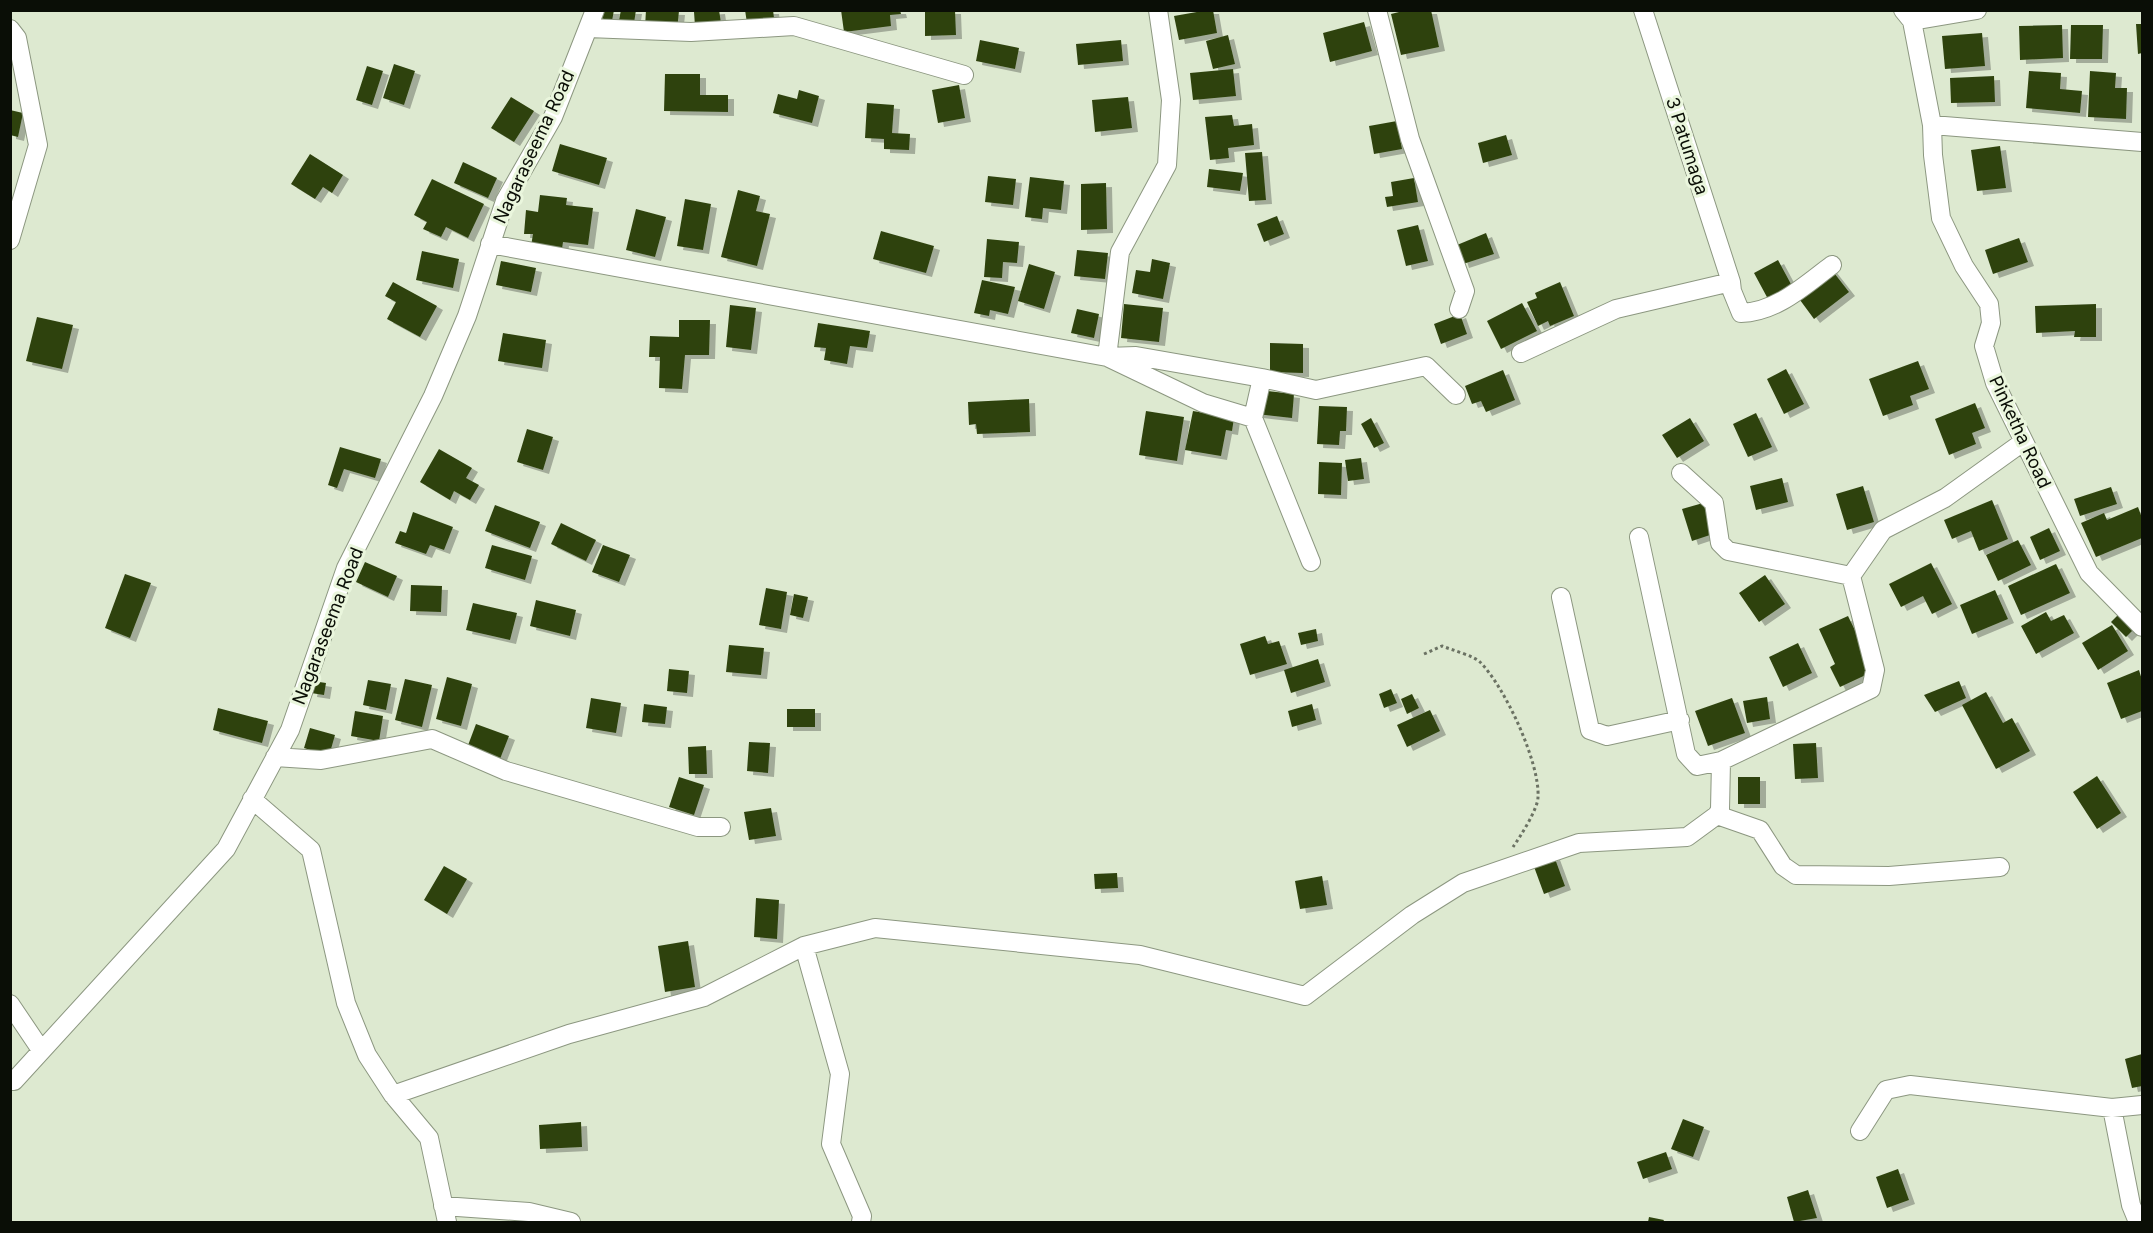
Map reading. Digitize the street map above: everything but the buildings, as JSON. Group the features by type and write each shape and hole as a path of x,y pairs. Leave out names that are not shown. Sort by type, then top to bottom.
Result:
{"street":[{"name":"Nagaraseema Road","path":"12,1083 226,849 290,730 346,568 433,396 467,316 505,201 553,117 595,10"},
{"path":"1107,357 1120,252 1167,165 1171,100 1158,10"},
{"path":"1377,10 1410,139 1465,291 1459,309"},
{"name":"3 Patumaga","path":"1643,10 1741,313 1757,312 1785,300 1832,265"},
{"path":"1908,16 1977,10"},
{"name":"Pinketha Road","path":"1908,16 1932,126 1933,155 1941,218 1964,266 1989,304 1991,323 1984,346 1995,383 2089,573 2142,627"},
{"path":"588,28 691,32 794,26 964,75"},
{"path":"10,29 17,38 38,145 10,240"},
{"path":"1932,126 2142,142"},
{"path":"490,244 1107,357 1136,356 1316,390 1426,366 1456,394"},
{"path":"1521,353 1616,309 1731,282"},
{"path":"1107,357 1203,403 1253,418"},
{"path":"1262,378 1253,418 1311,562"},
{"path":"1639,537 1686,754 1697,766 1721,761 1871,689 1875,670 1851,576 1883,530 1945,498 2023,442"},
{"path":"1681,473 1714,503 1720,543 1728,552 1851,576"},
{"path":"1561,597 1590,730 1607,736 1680,720"},
{"path":"275,757 321,760 432,739 506,771 698,827 721,827"},
{"path":"393,1095 569,1034 704,997 804,946 875,928 1140,955 1305,996 1412,915 1463,883 1579,843 1688,837 1717,815 1720,810 1721,761"},
{"path":"252,799 311,850 346,1003 367,1055 393,1095 429,1138 445,1214 529,1212 572,1222"},
{"path":"1717,815 1760,830 1783,866 1796,875 1889,876 2001,867"},
{"path":"804,946 840,1074 831,1144 862,1216 861,1222"},
{"path":"10,1004 41,1050"},
{"path":"1860,1131 1886,1090 1910,1085 2112,1108 2142,1105"},
{"path":"2112,1108 2130,1205 2138,1222"}],"path":[{"path":"1424,654 1442,646 1479,661 1508,701 1533,761 1538,799 1524,830 1498,871"}]}
